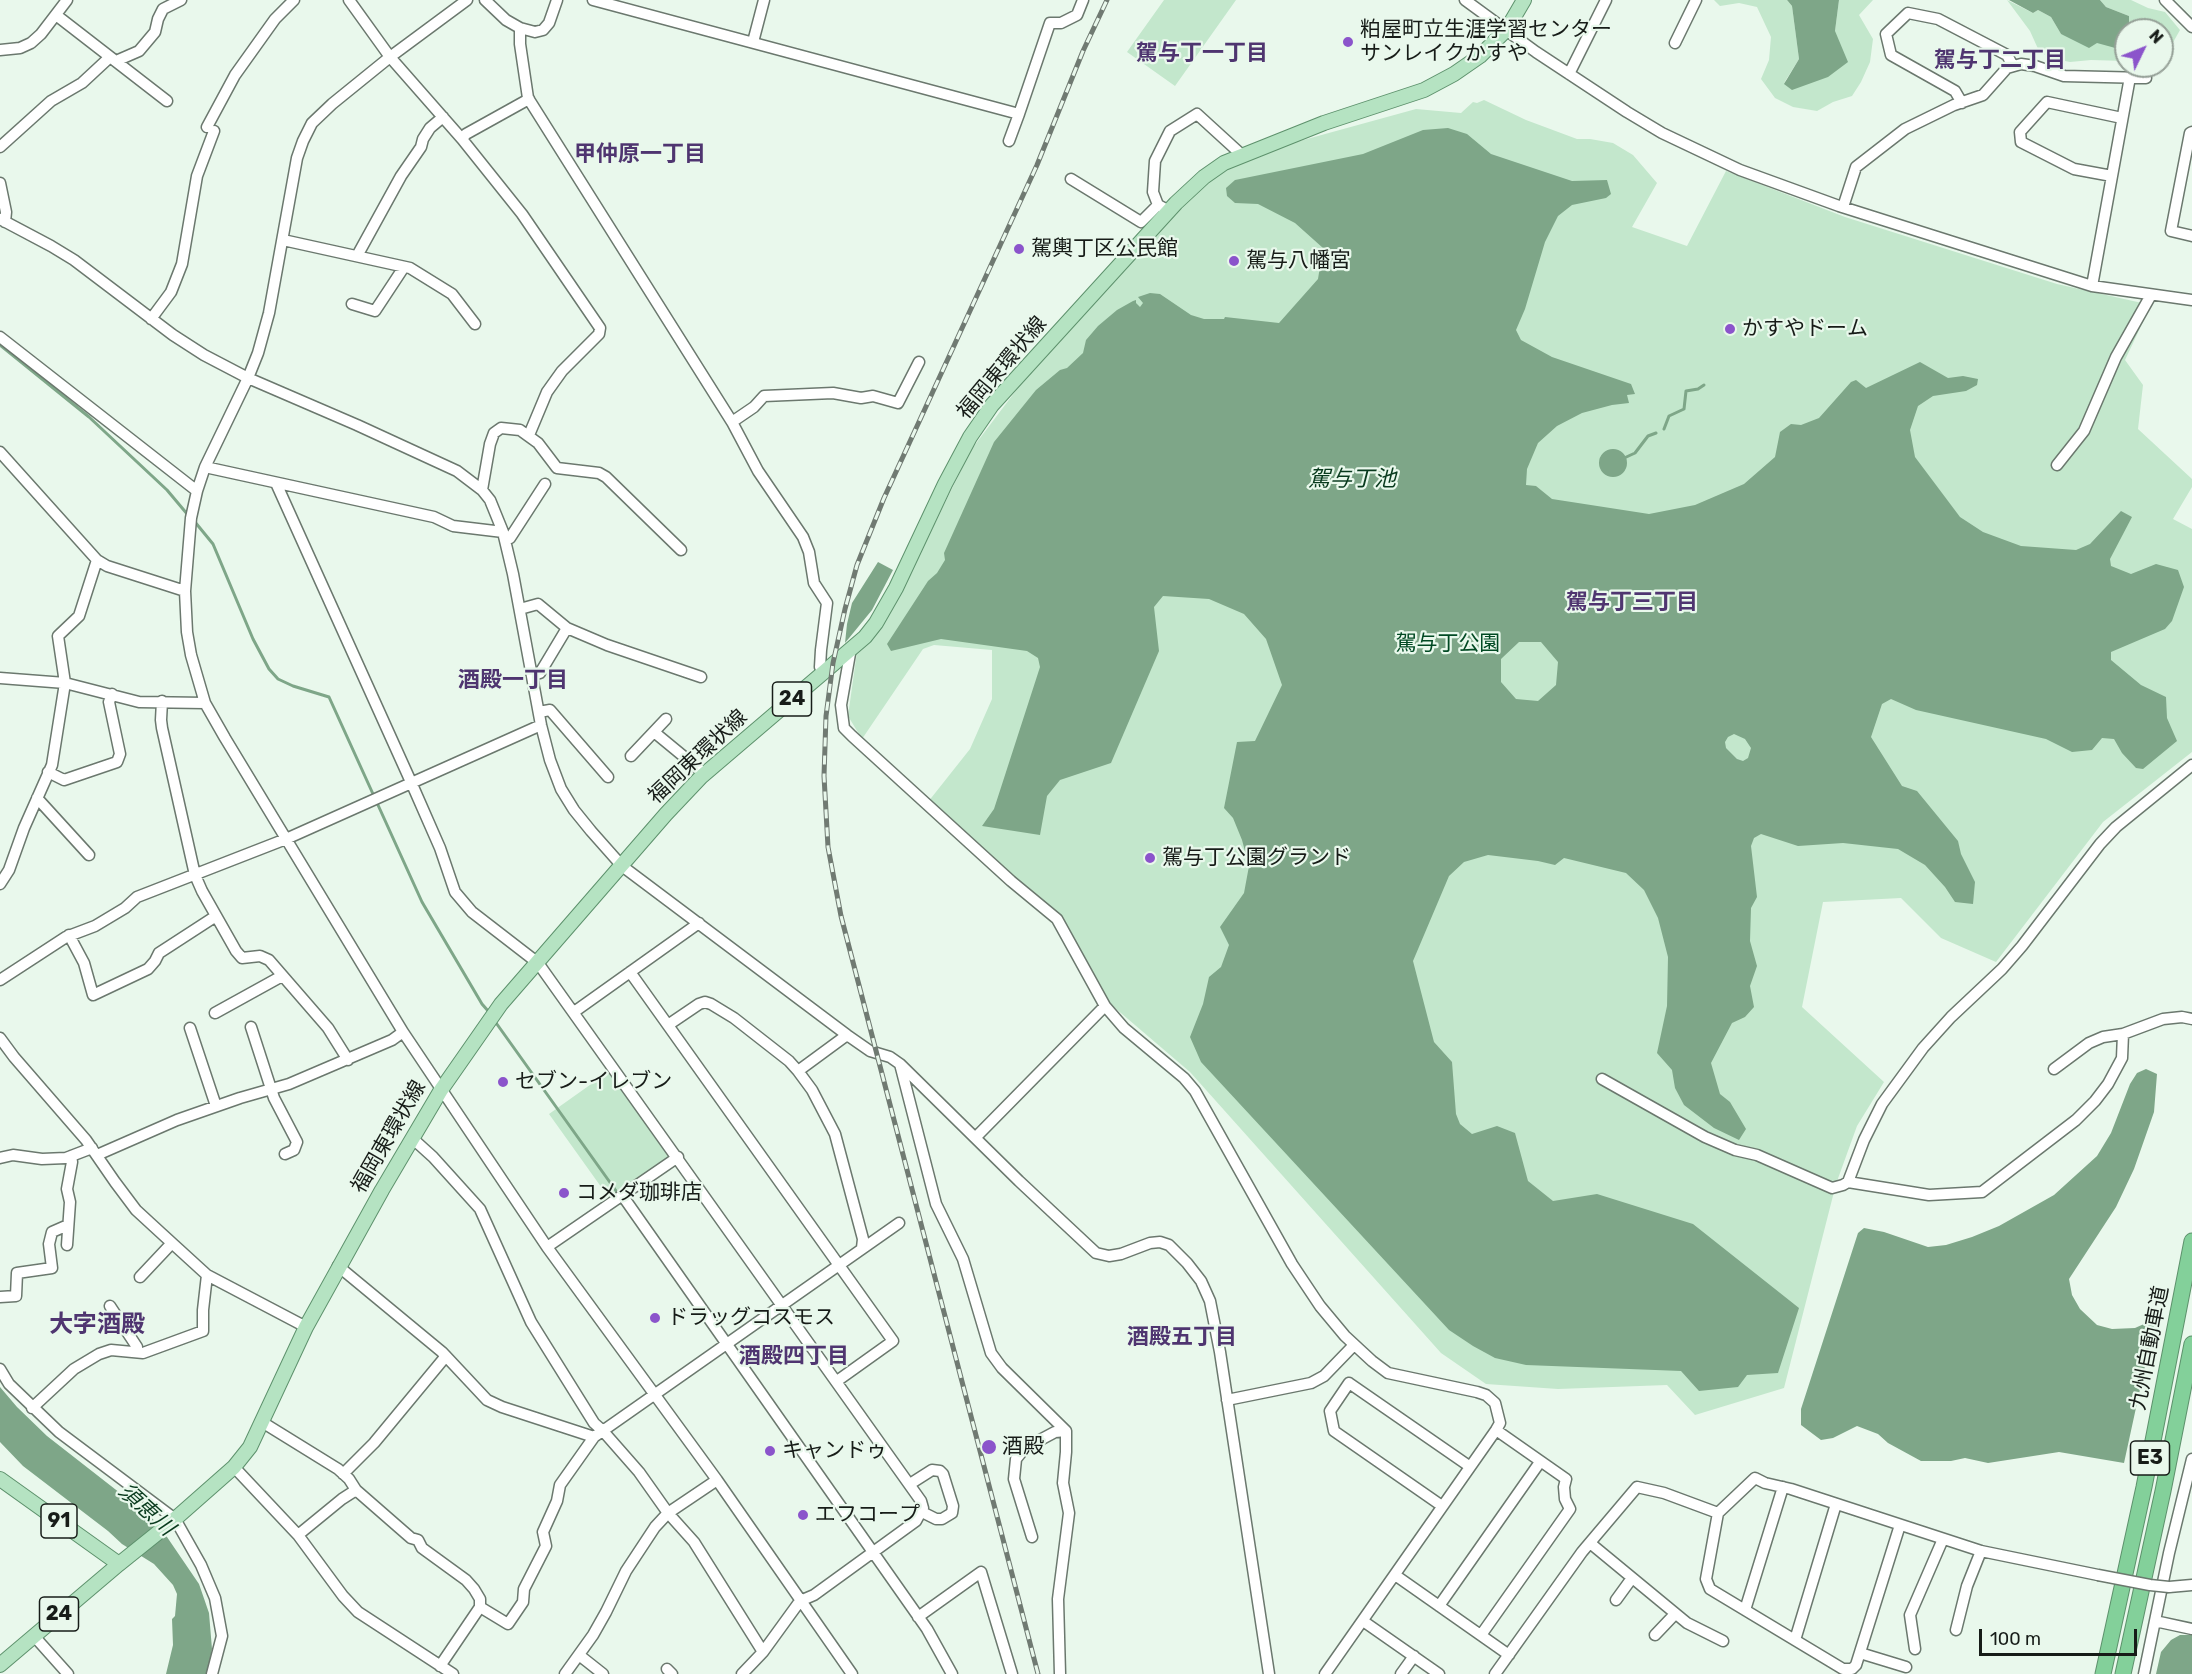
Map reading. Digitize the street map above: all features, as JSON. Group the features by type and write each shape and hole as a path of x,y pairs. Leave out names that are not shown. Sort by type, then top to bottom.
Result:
{"highway":[{"name":"九州自動車道","path":"2103,1674 2142,1498 2192,1241"},
{"name":"九州自動車道","path":"2123,1674 2192,1344"}],"main road":[{"name":"福岡東環状線","path":"170,1523 234,1467 250,1447 306,1327 338,1266 441,1090 501,1004 666,814 705,774 851,648 876,623 896,588 970,437 992,405 1164,208 1224,163 1324,123 1424,90 1454,74 1480,56 1507,29 1524,0"},
{"name":"91","path":"0,1479 119,1564"},
{"name":"24","path":"0,1665 170,1523"}],"street":[{"path":"0,50 20,48 31,43 67,0"},
{"path":"0,147 51,100 82,83 113,59 139,51 154,32 163,9 181,0"},
{"path":"151,319 171,292 182,264 197,176 210,129 235,75 275,19 294,0"},
{"path":"349,0 390,57 462,139 522,214 600,328 599,334 562,371 546,392 529,435"},
{"path":"467,0 390,57 312,123 303,141 297,158 269,313 248,378 205,467 191,518 185,591 187,632 191,655 205,703 403,1032 547,1247 717,1480 852,1674"},
{"path":"485,0 506,20 520,28 535,32 543,30 549,23 556,0"},
{"path":"593,0 1019,114"},
{"path":"753,42 764,0"},
{"path":"1010,141 1050,23 1061,24 1077,15 1083,0"},
{"path":"1465,0 1569,74 1653,128 1780,186 2092,286 2192,300"},
{"path":"1569,74 1606,0"},
{"path":"1675,43 1696,0"},
{"path":"2165,0 2192,27"},
{"path":"1962,103 1955,91 1891,55 1886,34 1908,13 1938,20 2007,55 2013,66"},
{"path":"56,15 167,101"},
{"path":"520,28 520,44 529,99 732,422 758,471 806,544 814,583 827,603 821,650 820,668 823,672"},
{"path":"1843,207 1856,167 1905,129 1983,95 2007,68 2021,64 2035,66 2064,76 2114,77"},
{"path":"2092,286 2130,78"},
{"path":"462,139 466,134 529,99"},
{"path":"2112,176 2074,169 2021,142 2020,132 2047,102 2122,118"},
{"path":"1071,179 1141,222 1164,208 1153,192 1155,161 1170,131 1197,114 1243,156"},
{"path":"357,256 401,176 421,147 423,139 430,128 443,117"},
{"path":"2192,132 2190,132 2170,231 2192,236"},
{"path":"0,183 6,212 3,221 74,260 172,335 248,378 357,424 457,471 482,490 494,510 504,536 520,609 538,712 561,789 574,810 622,866 847,1035 870,1051 890,1057 900,1064 1096,1253 1108,1256 1121,1254 1150,1243 1160,1242 1169,1245 1187,1263 1201,1281 1210,1301 1220,1352 1269,1674"},
{"path":"283,240 411,268 452,294 475,324"},
{"path":"352,304 375,311 404,267"},
{"path":"2057,465 2084,432 2116,357 2151,295"},
{"path":"0,337 197,491"},
{"path":"732,422 754,407 764,396 833,393 861,398 873,396 898,404 919,362"},
{"path":"482,490 490,444 494,434 501,428 520,430 529,435 557,468 598,473 606,477 681,550"},
{"path":"0,452 97,560 108,566 185,591"},
{"path":"205,467 434,517 453,526 510,538 545,484"},
{"path":"276,483 440,848 455,892 472,912 538,963 921,1501 923,1508 916,1521 814,1595 800,1601 748,1672"},
{"path":"0,884 9,870 52,765 65,683 58,636 79,616 97,560"},
{"path":"520,609 538,604 567,627 611,646 701,677"},
{"path":"532,675 540,673 567,627"},
{"path":"851,648 841,705 844,728 1011,881 1057,919 1105,1006 1124,1028 1184,1078 1195,1091 1292,1264 1320,1306 1354,1345 1388,1373 1486,1395 1495,1403 1500,1423 1496,1430 1325,1674"},
{"path":"0,678 65,683 139,702 205,703"},
{"path":"48,772 64,780 117,762 120,753 109,702 112,694"},
{"path":"162,701 161,720 195,875 201,891 242,958 260,956 269,960 328,1028 348,1060"},
{"path":"538,712 550,710 608,777"},
{"path":"631,756 666,719"},
{"path":"0,980 69,935 95,926 125,909 137,897 286,839 541,725"},
{"path":"654,732 705,774"},
{"path":"1848,1182 1864,1140 1882,1104 1923,1048 2015,954 2100,844 2116,827 2192,765"},
{"path":"37,798 89,855"},
{"path":"69,935 84,963 93,995 148,969 156,961 159,953 216,916"},
{"path":"574,1012 699,923"},
{"path":"630,972 893,1341 837,1382"},
{"path":"215,1013 282,975"},
{"path":"668,1025 699,1004 705,1002 711,1004 734,1018 789,1061 798,1071 812,1090 835,1134 863,1239 862,1248"},
{"path":"976,1137 1105,1006"},
{"path":"2054,1069 2089,1043 2103,1037 2123,1034 2163,1019 2182,1017 2192,1019"},
{"path":"251,1027 271,1089 297,1142 294,1150 285,1154"},
{"path":"190,1028 216,1106"},
{"path":"0,1158 13,1155 42,1160 94,1151 216,1106 289,1084 392,1040 403,1032"},
{"path":"1602,1079 1705,1137 1735,1150 1757,1155 1833,1188 1848,1182 1929,1195 1982,1192 2076,1120 2095,1101 2108,1084 2122,1058 2123,1034"},
{"path":"798,1071 847,1035"},
{"path":"0,1038 94,1151 136,1210 207,1275 306,1327"},
{"path":"900,1064 936,1204 963,1258 991,1353 1002,1368 1066,1431 1063,1483 1069,1513 1059,1599 1060,1674"},
{"path":"412,1138 433,1157 480,1209 531,1322 599,1434 639,1472 668,1514 694,1542 763,1652"},
{"path":"67,1245 70,1203 67,1189 72,1162 70,1156"},
{"path":"547,1247 678,1157"},
{"path":"622,1195 918,1617 942,1653 952,1674"},
{"path":"480,1607 508,1624 523,1602 524,1589 546,1546 543,1532 557,1501 560,1485 599,1434 899,1223"},
{"path":"0,1297 16,1296 17,1274 52,1268 50,1244 52,1232 68,1225"},
{"path":"140,1277 172,1243"},
{"path":"338,1266 446,1356 487,1400 502,1407 599,1434"},
{"path":"32,1408 86,1360 111,1350 142,1353 203,1331 207,1275"},
{"path":"110,1306 137,1347 137,1352"},
{"path":"1227,1400 1311,1383 1324,1376 1354,1345"},
{"path":"343,1474 374,1443 446,1356"},
{"path":"0,1369 9,1384 32,1408 170,1523 201,1565 215,1598 222,1636 212,1674"},
{"path":"1442,1506 1334,1431 1330,1411 1349,1383 1469,1466"},
{"path":"262,1422 343,1474 356,1490 411,1538 418,1540 422,1548 466,1580 480,1599 480,1607 440,1666"},
{"path":"1481,1635 1570,1509 1565,1499 1566,1479 1496,1430"},
{"path":"1032,1537 1014,1479 1016,1459 1025,1448 1055,1432 1066,1431"},
{"path":"2144,1674 2192,1459"},
{"path":"1439,1605 1540,1461"},
{"path":"234,1467 298,1536 343,1596 358,1612 453,1674"},
{"path":"910,1484 932,1470 936,1469 943,1474 953,1506 952,1513 942,1519 936,1519 922,1512"},
{"path":"1900,1525 1860,1653 1852,1669 1844,1669 1710,1590 1706,1579 1718,1513 1755,1478 1982,1551 2150,1585 2169,1587 2192,1585"},
{"path":"565,1674 606,1612 626,1571 655,1527 668,1514 717,1480"},
{"path":"1495,1674 1590,1543 1637,1487 1664,1493 1718,1513"},
{"path":"1745,1610 1783,1487"},
{"path":"298,1536 356,1490"},
{"path":"1795,1640 1836,1504"},
{"path":"1915,1648 1910,1615 1943,1539"},
{"path":"1590,1543 1687,1623 1723,1641"},
{"path":"1956,1630 1966,1586 1982,1551"},
{"path":"918,1617 981,1572 1012,1674"},
{"path":"1395,1575 1509,1656"},
{"path":"1616,1600 1632,1578"},
{"path":"1655,1635 1675,1614"},
{"path":"1363,1621 1439,1674"},
{"path":"2156,1621 2192,1629"},
{"path":"33,1636 68,1674"},
{"path":"1860,1653 1906,1667"},
{"path":"579,1655 603,1674"},
{"path":"1401,1674 1414,1656"}],"green space":[{"path":"1164,0 1236,0 1175,86 1127,52"},
{"path":"1714,0 1787,0 1792,6 1799,59 1784,83 1835,31 1839,0 1873,0 1859,15 1873,39 1870,62 1861,82 1852,96 1833,102 1817,111 1793,107 1775,98 1761,79 1769,60 1771,37 1757,7 1739,3 1720,6"},
{"path":"2007,0 2033,13 2038,10 2051,17 2061,34 2097,43 2114,35 2114,61 2070,62 2050,58 2039,51 2030,31"},
{"path":"2100,0 2131,0 2148,8 2165,12 2170,18 2128,18 2129,16 2106,7"},
{"path":"2174,23 2180,30 2174,41"},
{"name":"駕与丁公園","path":"1484,100 1526,120 1577,139 1613,143 1633,155 1657,183 1632,227 1687,246 1726,171 1845,217 2057,284 2151,305 2125,360 2143,385 2138,429 2192,479 2192,487 2173,519 2192,529 2192,752 2103,822 1996,962 1941,938 1901,898 1823,902 1802,1007 1884,1082 1857,1126 1836,1184 1784,1388 1695,1415 1667,1385 1558,1389 1486,1384 1441,1353 1190,1072 1108,1002 1059,918 928,802 970,749 992,699 992,650 934,645 923,649 862,739 848,716 857,652 878,632 900,594 971,450 1033,368 1178,208 1224,170 1267,150 1416,109 1461,113 1473,102"},
{"path":"611,1070 671,1155 609,1198 549,1114"}],"water":[{"path":"1787,0 1839,0 1835,31 1848,62 1828,77 1792,90 1784,84 1799,59 1792,6"},
{"path":"2009,0 2100,0 2106,7 2129,16 2129,18 2114,18 2114,48 2097,43 2089,48 2061,34 2051,17 2038,10 2033,13"},
{"name":"駕与丁池","path":"1448,128 1467,134 1491,154 1572,181 1607,180 1611,194 1606,198 1572,205 1558,216 1545,242 1525,309 1516,330 1521,340 1552,357 1631,384 1635,394 1627,395 1629,403 1582,413 1557,426 1538,443 1527,469 1526,485 1536,486 1552,499 1649,514 1695,505 1744,484 1775,457 1780,432 1791,424 1801,425 1819,418 1851,382 1856,380 1866,388 1920,362 1948,378 1963,376 1978,379 1977,385 1966,391 1933,396 1918,406 1910,430 1915,457 1960,517 1983,532 2021,546 2076,550 2090,544 2121,511 2132,517 2110,559 2111,566 2131,574 2156,564 2178,570 2184,587 2172,621 2165,629 2111,652 2111,660 2141,685 2166,697 2167,718 2177,741 2143,769 2136,768 2122,753 2114,739 2102,738 2092,750 2072,752 2046,739 1916,710 1891,699 1882,704 1871,737 1902,786 1917,791 1958,841 1961,854 1975,882 1973,904 1955,902 1925,865 1898,849 1843,843 1798,846 1761,834 1754,838 1751,846 1757,897 1751,908 1750,941 1757,966 1750,986 1754,1007 1745,1017 1732,1023 1711,1063 1720,1094 1730,1102 1746,1129 1739,1140 1714,1128 1684,1105 1675,1088 1672,1070 1657,1053 1667,1006 1668,957 1658,918 1644,890 1626,873 1564,858 1555,865 1488,855 1464,862 1449,876 1413,961 1434,1042 1452,1062 1456,1114 1460,1124 1472,1134 1497,1126 1515,1133 1528,1181 1553,1201 1597,1194 1693,1224 1799,1308 1778,1373 1747,1375 1738,1387 1699,1391 1681,1371 1526,1365 1495,1358 1473,1346 1449,1330 1201,1062 1190,1037 1203,1004 1209,977 1221,967 1229,945 1220,927 1244,893 1249,866 1233,818 1224,808 1237,742 1255,741 1282,685 1266,639 1244,614 1209,599 1163,596 1154,607 1159,651 1111,763 1060,780 1047,796 1040,835 982,826 994,809 1040,667 1038,658 1027,651 941,639 891,651 887,644 928,581 937,573 945,560 944,553 994,442 1036,390 1060,370 1067,368 1083,353 1086,340 1098,326 1117,310 1133,301 1136,300 1140,307 1143,303 1138,297 1150,293 1160,294 1191,315 1204,319 1224,319 1225,317 1279,323 1318,279 1323,248 1295,223 1258,204 1235,203 1227,196 1226,188 1235,180 1363,154 1423,130","holes":["1519,642 1541,642 1558,662 1556,685 1538,701 1516,699 1501,682 1501,659","1734,734 1745,739 1751,748 1748,758 1743,761 1737,759 1726,748 1725,742"]},
{"path":"1613,449 1623,453 1627,463 1623,473 1613,477 1603,473 1599,463 1603,453"},
{"path":"878,562 893,570 872,610 845,643 852,603"},
{"path":"2146,1069 2157,1074 2154,1112 2134,1169 2116,1207 2069,1279 2072,1295 2080,1309 2097,1325 2112,1329 2135,1328 2144,1324 2154,1325 2124,1463 2059,1452 1988,1463 1965,1458 1951,1461 1921,1461 1888,1443 1878,1434 1857,1426 1833,1438 1821,1440 1801,1425 1801,1409 1858,1233 1864,1228 1884,1232 1928,1247 1946,1245 1999,1226 2054,1195 2097,1156 2111,1133 2130,1084 2137,1073"},
{"path":"0,1387 47,1436 152,1518 167,1537 199,1584 209,1613 212,1649 207,1674 166,1674 173,1645 172,1619 175,1616 177,1594 173,1585 154,1564 122,1544 23,1466 0,1442"},
{"path":"2180,1635 2192,1635 2192,1674 2156,1674 2161,1652 2171,1640"}],"waterway":[{"path":"0,345 89,417 167,490 188,515"},
{"path":"1664,429 1669,416 1684,409 1686,391 1698,389 1704,385"},
{"path":"1622,459 1635,453 1648,436 1656,433"},
{"path":"195,522 213,544 253,639 269,669 278,679 329,697 422,902 482,1004 489,1012"},
{"path":"494,1020 619,1195"}],"railway":[{"path":"1038,1674 841,916 828,847 824,776 826,716 833,663 857,565 884,498 1037,165 1083,51 1107,0"}],"place":[{"name":"粕屋町立生涯学習センター サンレイクかすや","path":"1348,42"},
{"name":"駕輿丁区公民館","path":"1019,249"},
{"name":"駕与八幡宮","path":"1234,261"},
{"name":"かすやドーム","path":"1730,329"},
{"name":"駕与丁公園グランド","path":"1150,858"},
{"name":"セブン-イレブン","path":"503,1082"},
{"name":"コメダ珈琲店","path":"564,1193"},
{"name":"ドラッグコスモス","path":"655,1318"},
{"name":"酒殿","path":"989,1447"},
{"name":"キャンドゥ","path":"770,1451"},
{"name":"エフコープ","path":"803,1515"}],"district":[{"name":"駕与丁一丁目","path":"1202,54"},
{"name":"駕与丁二丁目","path":"2000,61"},
{"name":"甲仲原一丁目","path":"640,155"},
{"name":"駕与丁三丁目","path":"1632,603"},
{"name":"酒殿一丁目","path":"513,681"},
{"name":"大字酒殿","path":"97,1325"},
{"name":"酒殿五丁目","path":"1182,1338"},
{"name":"酒殿四丁目","path":"794,1357"}],"water label":[{"name":"須恵川","path":"146,1510"}]}
